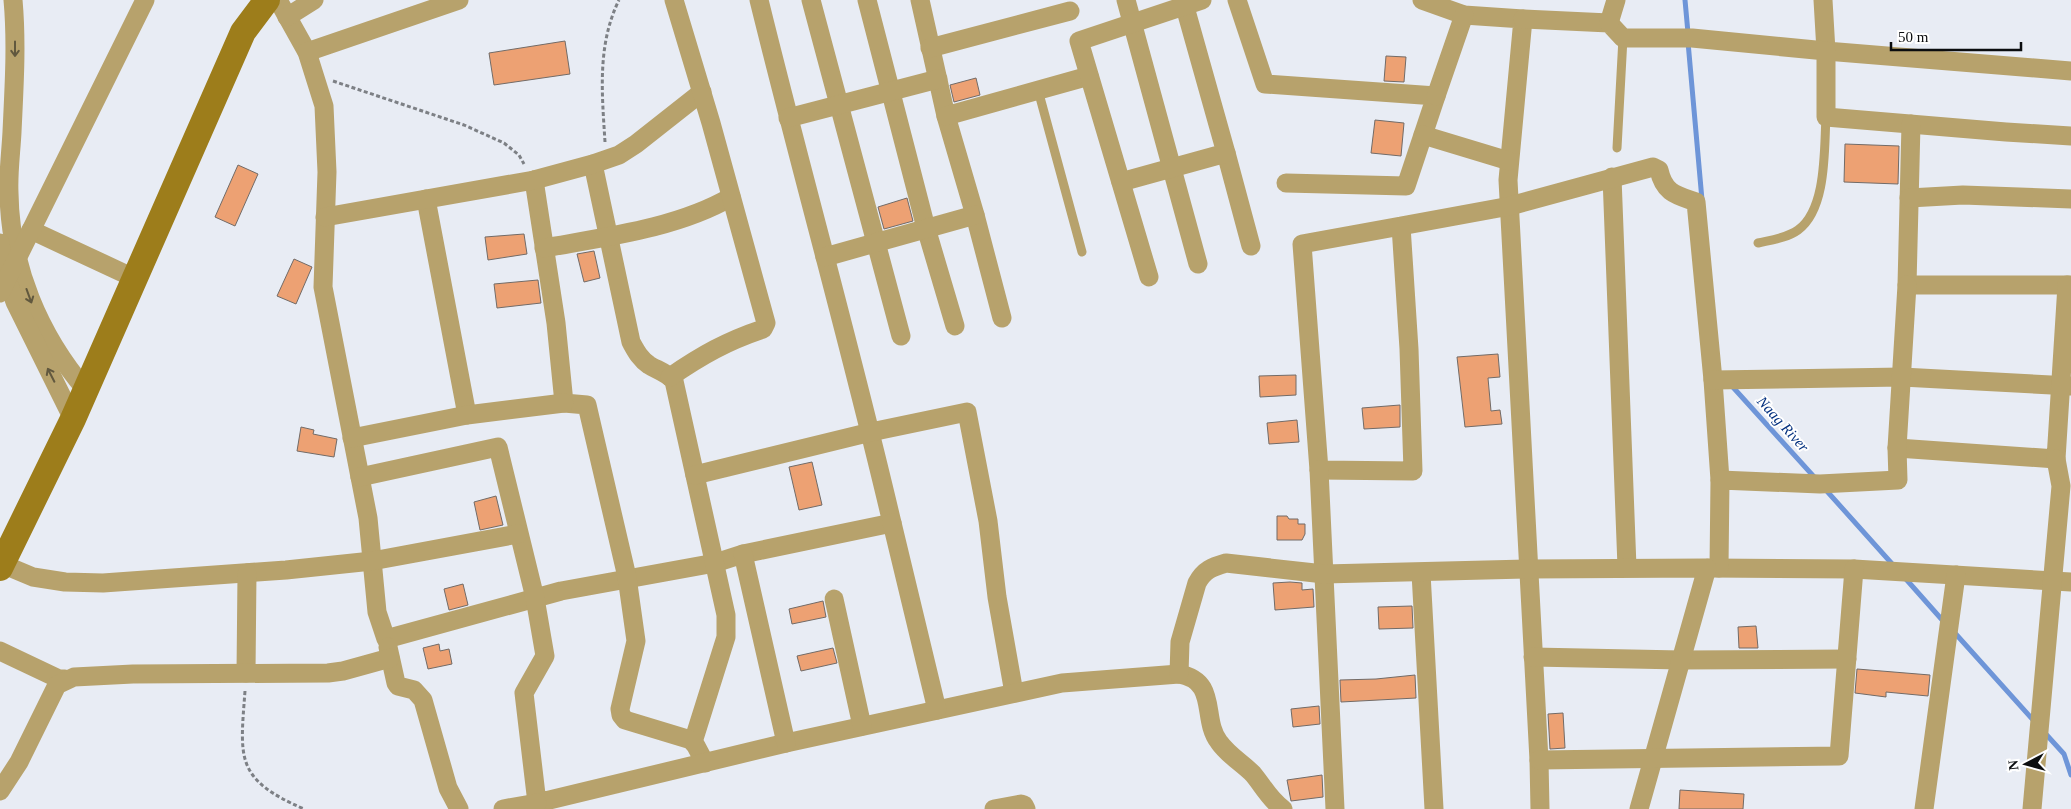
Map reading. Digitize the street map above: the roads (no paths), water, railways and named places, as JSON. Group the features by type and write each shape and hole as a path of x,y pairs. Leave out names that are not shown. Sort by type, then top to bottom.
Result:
{"street":[{"path":"14,0 14,85 9,193 5,206 23,280 45,332 74,376 86,390"},
{"path":"15,22 27,0"},
{"path":"3,286 145,0"},
{"path":"267,0 243,32 73,419 1,566 33,577 65,582 103,583 247,573 372,561 518,534"},
{"path":"278,0 307,52 324,106 327,172 322,287 368,518 377,612 398,686 414,690 423,700 448,788 458,809"},
{"path":"287,17 314,0"},
{"path":"307,52 458,0"},
{"path":"674,0 702,92 766,323 766,327 714,349 674,385"},
{"path":"759,0 788,118 871,432 937,710"},
{"path":"811,0 901,336"},
{"path":"867,0 926,228 955,326"},
{"path":"920,0 946,116 1002,318"},
{"path":"1126,0 1198,264"},
{"path":"1237,0 1265,84 1436,96"},
{"path":"1422,0 1464,15 1515,12 1609,23 1623,38 1692,38 2071,71"},
{"path":"1609,23 1616,0"},
{"path":"1823,0 1826,51 1826,117 2071,136"},
{"path":"1079,41 1132,24 1190,2 1226,154 1251,246"},
{"path":"930,48 1068,6 1149,278"},
{"path":"1515,12 1508,180 1540,809"},
{"path":"1286,183 1406,186 1464,15"},
{"path":"946,116 1089,76"},
{"path":"788,118 938,80"},
{"path":"325,217 534,180 599,162 620,155 702,92"},
{"path":"1720,480 1820,484 1898,480 1897,448 1906,285 1911,124"},
{"path":"1423,135 1509,161"},
{"path":"1121,182 1171,167 1226,154"},
{"path":"599,162 610,236 631,342 638,356 674,385 726,614 726,637 693,742"},
{"path":"1335,809 1318,470 1302,244 1510,206 1612,177 1656,167 1660,170 1661,180 1667,190 1696,202 1713,380 1720,480 1713,568 1682,660 1639,809"},
{"path":"1612,177 1627,567"},
{"path":"534,180 556,323 564,402"},
{"path":"1909,198 1963,195 2071,199"},
{"path":"544,248 610,236 692,216 711,209 731,197"},
{"path":"426,199 467,414"},
{"path":"825,258 975,215"},
{"path":"1318,470 1413,472 1409,349 1401,226"},
{"path":"32,230 136,279"},
{"path":"0,243 3,286 27,326 73,419"},
{"path":"1906,285 2069,285 2066,386 2056,459 2060,486 2062,581 2032,809"},
{"path":"1713,380 1902,377 2066,386"},
{"path":"352,438 467,414 564,402 587,405 627,578 636,641 620,709 621,715 625,720 690,740 693,742 704,763"},
{"path":"695,475 871,432 967,412 988,520 997,598 1014,693"},
{"path":"360,477 498,447 535,598 545,656 524,692 538,803"},
{"path":"1897,448 2056,459"},
{"path":"386,639 535,598 627,578 715,562 743,554 892,523"},
{"path":"743,554 786,743"},
{"path":"1179,674 1182,631 1197,583 1202,575 1212,567 1226,563 1324,574 1627,567 1854,569 2062,581"},
{"path":"1539,760 1839,756 1854,569"},
{"path":"246,673 247,573"},
{"path":"1421,573 1434,809"},
{"path":"1924,809 1956,575"},
{"path":"834,598 862,726"},
{"path":"726,614 756,608"},
{"path":"0,651 59,680 74,677 133,674 328,673 390,658"},
{"path":"1533,657 1682,660 1847,659"},
{"path":"503,809 538,803 786,743 1062,683 1179,674 1197,681 1203,690 1208,702 1213,731 1218,742 1252,774 1275,803 1284,809"},
{"path":"0,791 18,762 57,685 65,679"},
{"path":"994,809 1021,804 1026,809"}],"lane":[{"path":"1617,148 1623,38"},
{"path":"1038,90 1082,252"},
{"path":"1758,243 1779,238 1799,230 1813,211 1822,182 1826,117"}],"waterway":[{"name":"Naag River","path":"1685,0 1688,33"},
{"name":"Naag River","path":"1688,42 1702,200"},
{"name":"Naag River","path":"1731,385 1816,479"},
{"name":"Naag River","path":"1825,489 1894,566"},
{"name":"Naag River","path":"1905,578 1944,622"},
{"name":"Naag River","path":"1954,632 2035,722"},
{"name":"Naag River","path":"2044,732 2064,754 2071,775"}]}
